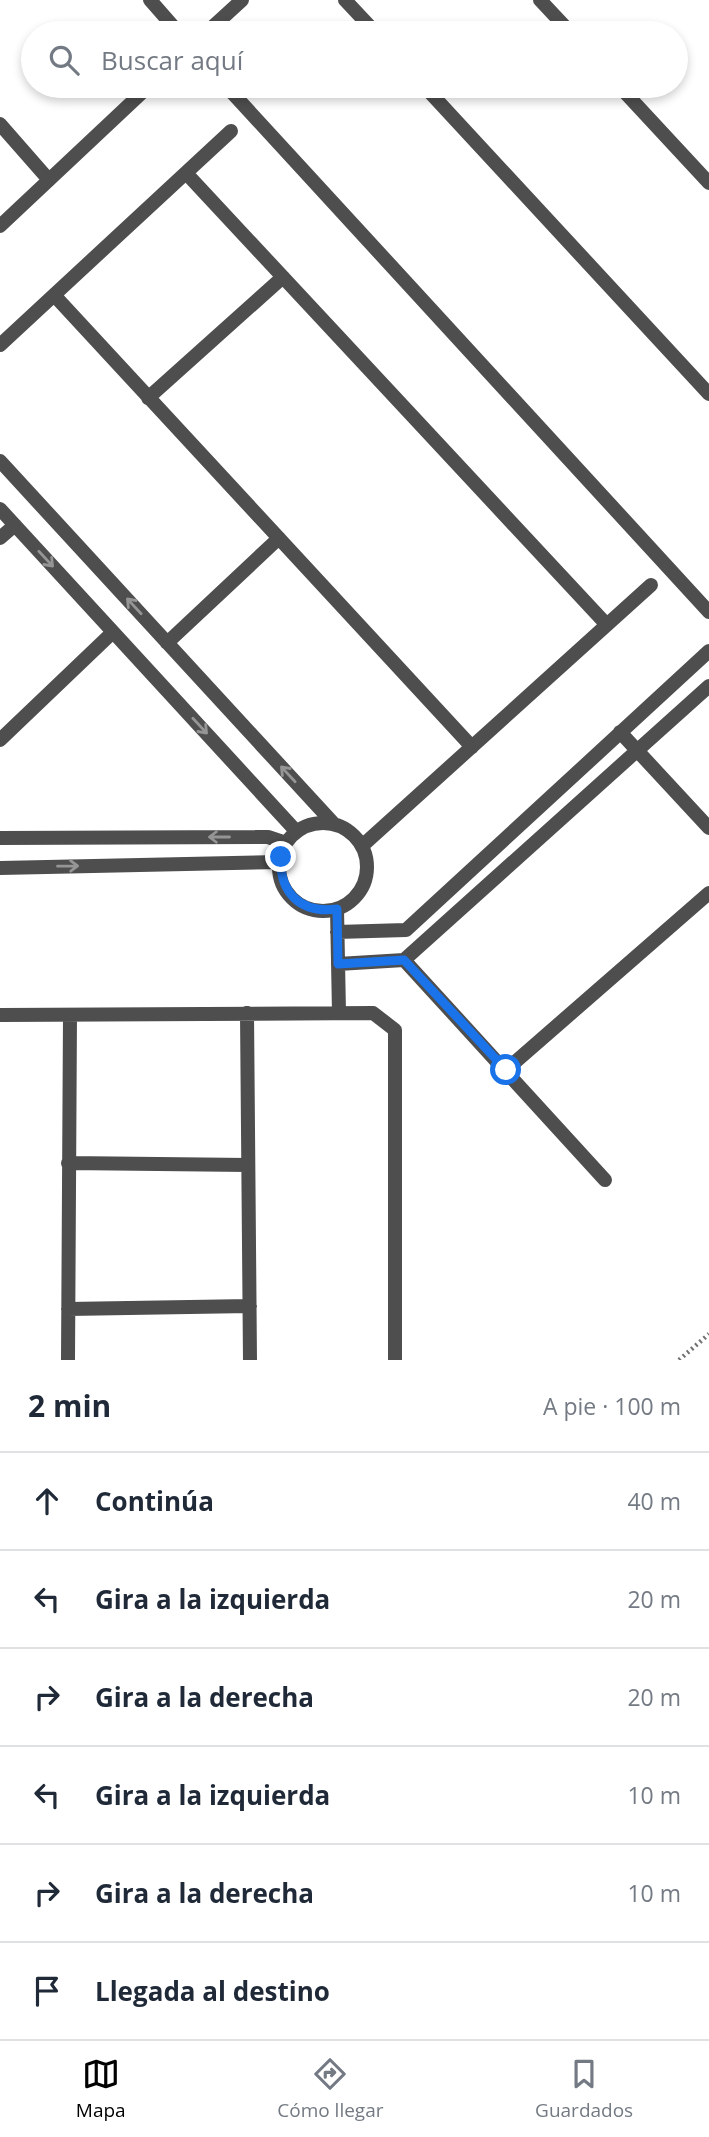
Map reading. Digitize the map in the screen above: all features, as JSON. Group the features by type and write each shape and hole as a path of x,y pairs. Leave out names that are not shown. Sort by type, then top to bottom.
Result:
{"street":[{"path":"150,0 168,21"},
{"path":"219,21 242,0"},
{"path":"345,0 365,21"},
{"path":"540,0 560,21"},
{"path":"0,226 136,98"},
{"path":"237,98 709,612"},
{"path":"435,98 709,394"},
{"path":"630,98 709,183"},
{"path":"0,124 49,180"},
{"path":"0,345 231,131"},
{"path":"186,173 607,625"},
{"path":"148,398 283,277"},
{"path":"54,295 472,747"},
{"path":"0,461 334,824 353,834 362,846 366,877 360,891 350,902 337,909 321,911 307,908 294,899 284,887 280,862 286,843 296,831 310,824 334,824"},
{"path":"0,509 296,831"},
{"path":"0,538 15,525"},
{"path":"167,643 279,538"},
{"path":"362,846 651,585"},
{"path":"0,740 113,632"},
{"path":"337,932 406,930 709,650"},
{"path":"338,964 404,960 709,686"},
{"path":"620,732 709,828"},
{"path":"0,838 268,837 286,843"},
{"path":"0,867 280,862"},
{"path":"506,1070 709,893"},
{"path":"337,909 339,1013"},
{"path":"404,960 605,1180"},
{"path":"247,1013 250,1360"},
{"path":"0,1015 373,1013 396,1030 395,1360"},
{"path":"68,1360 69,1015"},
{"path":"68,1163 248,1165"},
{"path":"68,1309 250,1306"}],"path":[{"path":"679,1360 709,1334"}],"route":[{"path":"281,857 280,872 284,887 294,899 307,908 321,911 337,909 338,964 404,960 506,1070"}]}
